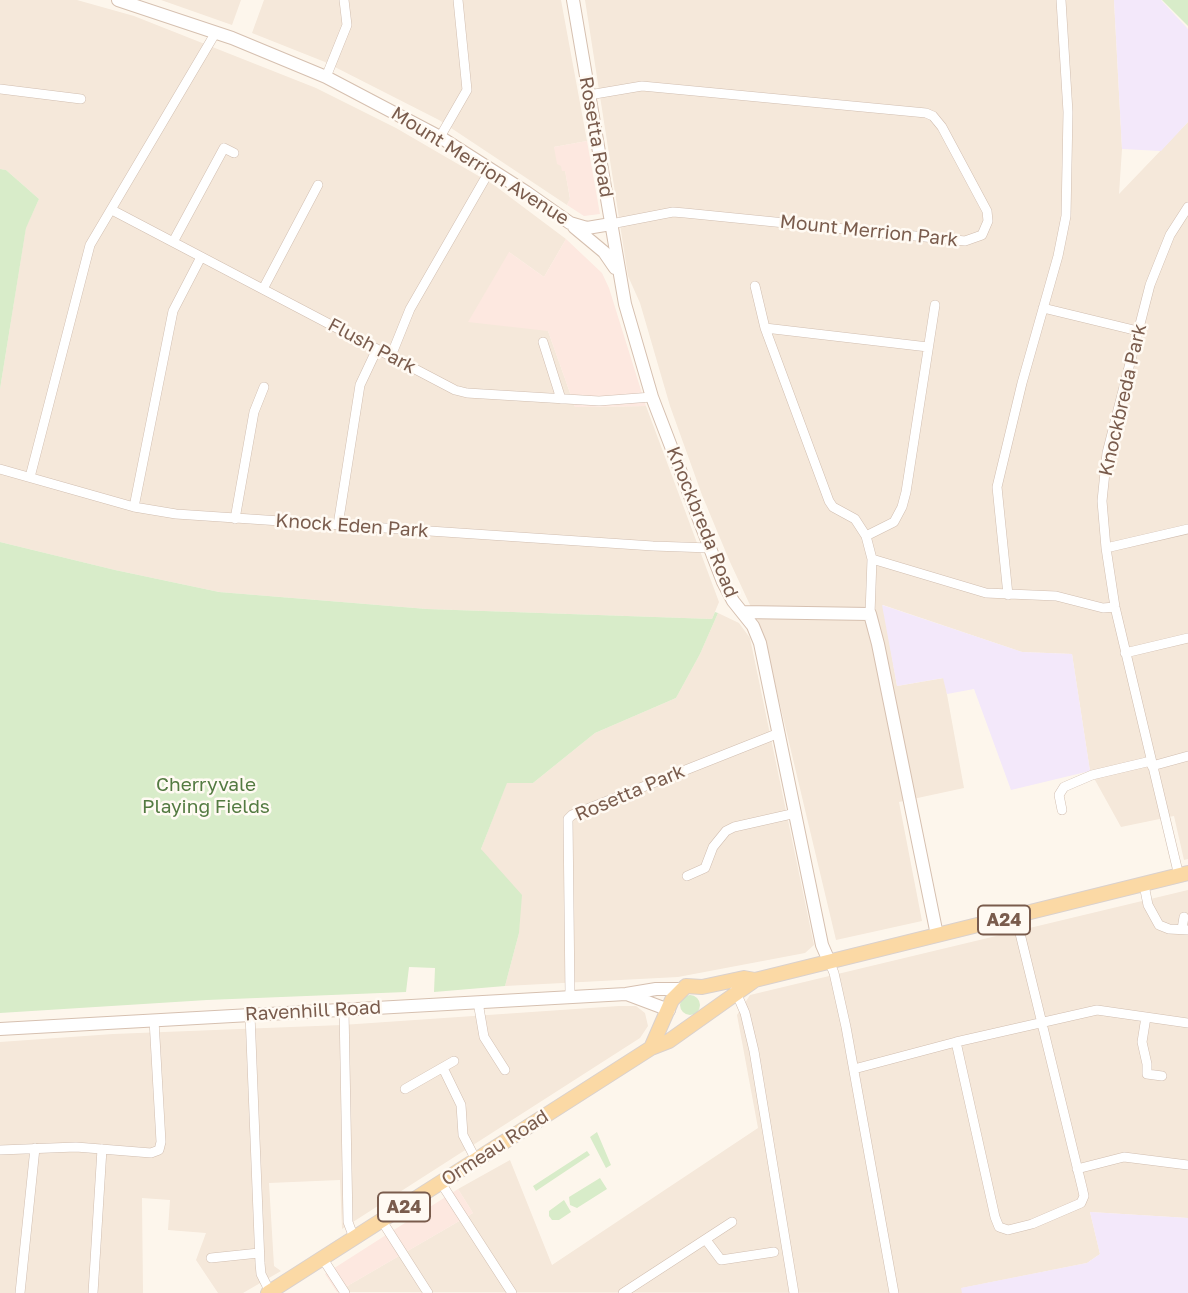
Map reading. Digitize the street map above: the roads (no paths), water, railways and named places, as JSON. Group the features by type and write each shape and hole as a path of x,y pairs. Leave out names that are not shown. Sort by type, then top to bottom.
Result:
{"main road":[{"name":"Ormeau Road","path":"269,1293 650,1048 669,1041 755,980 1184,874"},
{"name":"Ormeau Road","path":"682,989 690,985 709,986 744,978 755,980"},
{"path":"709,986 710,1010"},
{"path":"650,1048 672,1000 682,989"},
{"path":"669,1010 675,1017 693,1024"}],"street":[{"name":"Mount Merrion Avenue","path":"118,0 216,32 326,77 440,137 570,223 587,228 611,223"},
{"path":"326,77 346,25 344,0"},
{"path":"440,137 467,90 458,0"},
{"name":"Rosetta Road","path":"573,0 619,275"},
{"path":"1008,595 997,487 1022,383 1058,256 1066,216 1069,152 1067,71 1061,0"},
{"path":"30,477 90,245 216,32"},
{"name":"Mount Merrion Park","path":"589,95 642,86 926,113 933,116 942,128 987,211 988,221 982,235 965,241 673,212 611,223"},
{"path":"0,89 81,99"},
{"path":"173,242 224,148 234,153"},
{"path":"391,356 410,309 491,170"},
{"path":"263,289 318,185"},
{"name":"Knockbreda Park","path":"1184,874 1152,763 1125,653 1106,548 1102,500 1107,453 1156,266 1170,235 1188,207"},
{"name":"Flush Park","path":"112,211 456,390 467,393 599,401 652,397"},
{"path":"570,223 604,253 619,275"},
{"path":"134,507 173,311 201,257"},
{"name":"Knockbreda Road","path":"619,275 652,397 723,582 733,601 743,612 870,614"},
{"path":"755,286 765,328 829,501 833,507 855,519 866,536 872,559 870,614 937,935"},
{"path":"866,536 894,522 902,508 935,305"},
{"path":"1043,308 1138,331"},
{"path":"765,328 928,347"},
{"path":"543,342 561,399"},
{"path":"338,525 360,385 377,349"},
{"path":"235,519 254,412 264,387"},
{"name":"Knock Eden Park","path":"0,468 134,507 176,514 710,548"},
{"path":"1106,548 1188,529"},
{"path":"872,559 986,593 1056,596 1103,608 1115,607"},
{"path":"743,612 760,643 822,945 834,973 894,1293"},
{"path":"1125,653 1188,638"},
{"name":"Rosetta Park","path":"570,996 568,819 572,815 779,733"},
{"path":"1062,810 1059,795 1064,787 1093,775 1188,756"},
{"path":"687,876 705,868 713,847 726,831 796,813"},
{"path":"1144,885 1148,905 1159,925 1163,928 1185,929 1184,917"},
{"path":"956,1042 999,1227 1009,1230 1032,1224 1081,1203 1084,1196 1016,917"},
{"path":"709,986 720,989 734,987 745,1013 754,1051 794,1293"},
{"name":"Ravenhill Road","path":"0,1029 682,989"},
{"name":"Ravenhill Road","path":"626,994 669,1010"},
{"path":"478,1002 485,1037 505,1070"},
{"path":"344,1009 348,1223 354,1238"},
{"path":"854,1069 1041,1021 1097,1010 1188,1023"},
{"path":"250,1014 259,1253 261,1274 269,1293"},
{"path":"1146,1017 1142,1042 1147,1074 1162,1076"},
{"path":"0,1150 76,1147 156,1152 161,1147 154,1020"},
{"path":"405,1089 454,1061"},
{"path":"443,1068 461,1105 463,1135 476,1160"},
{"path":"20,1293 35,1148"},
{"path":"93,1293 102,1149"},
{"path":"1077,1169 1124,1157 1188,1165"},
{"path":"441,1183 512,1293"},
{"path":"382,1221 428,1293"},
{"path":"623,1293 732,1222"},
{"path":"706,1240 721,1260 774,1252"},
{"path":"211,1258 259,1253"},
{"path":"323,1259 345,1293"}],"park label":[{"name":"Cherryvale Playing Fields","path":"206,796"}]}
